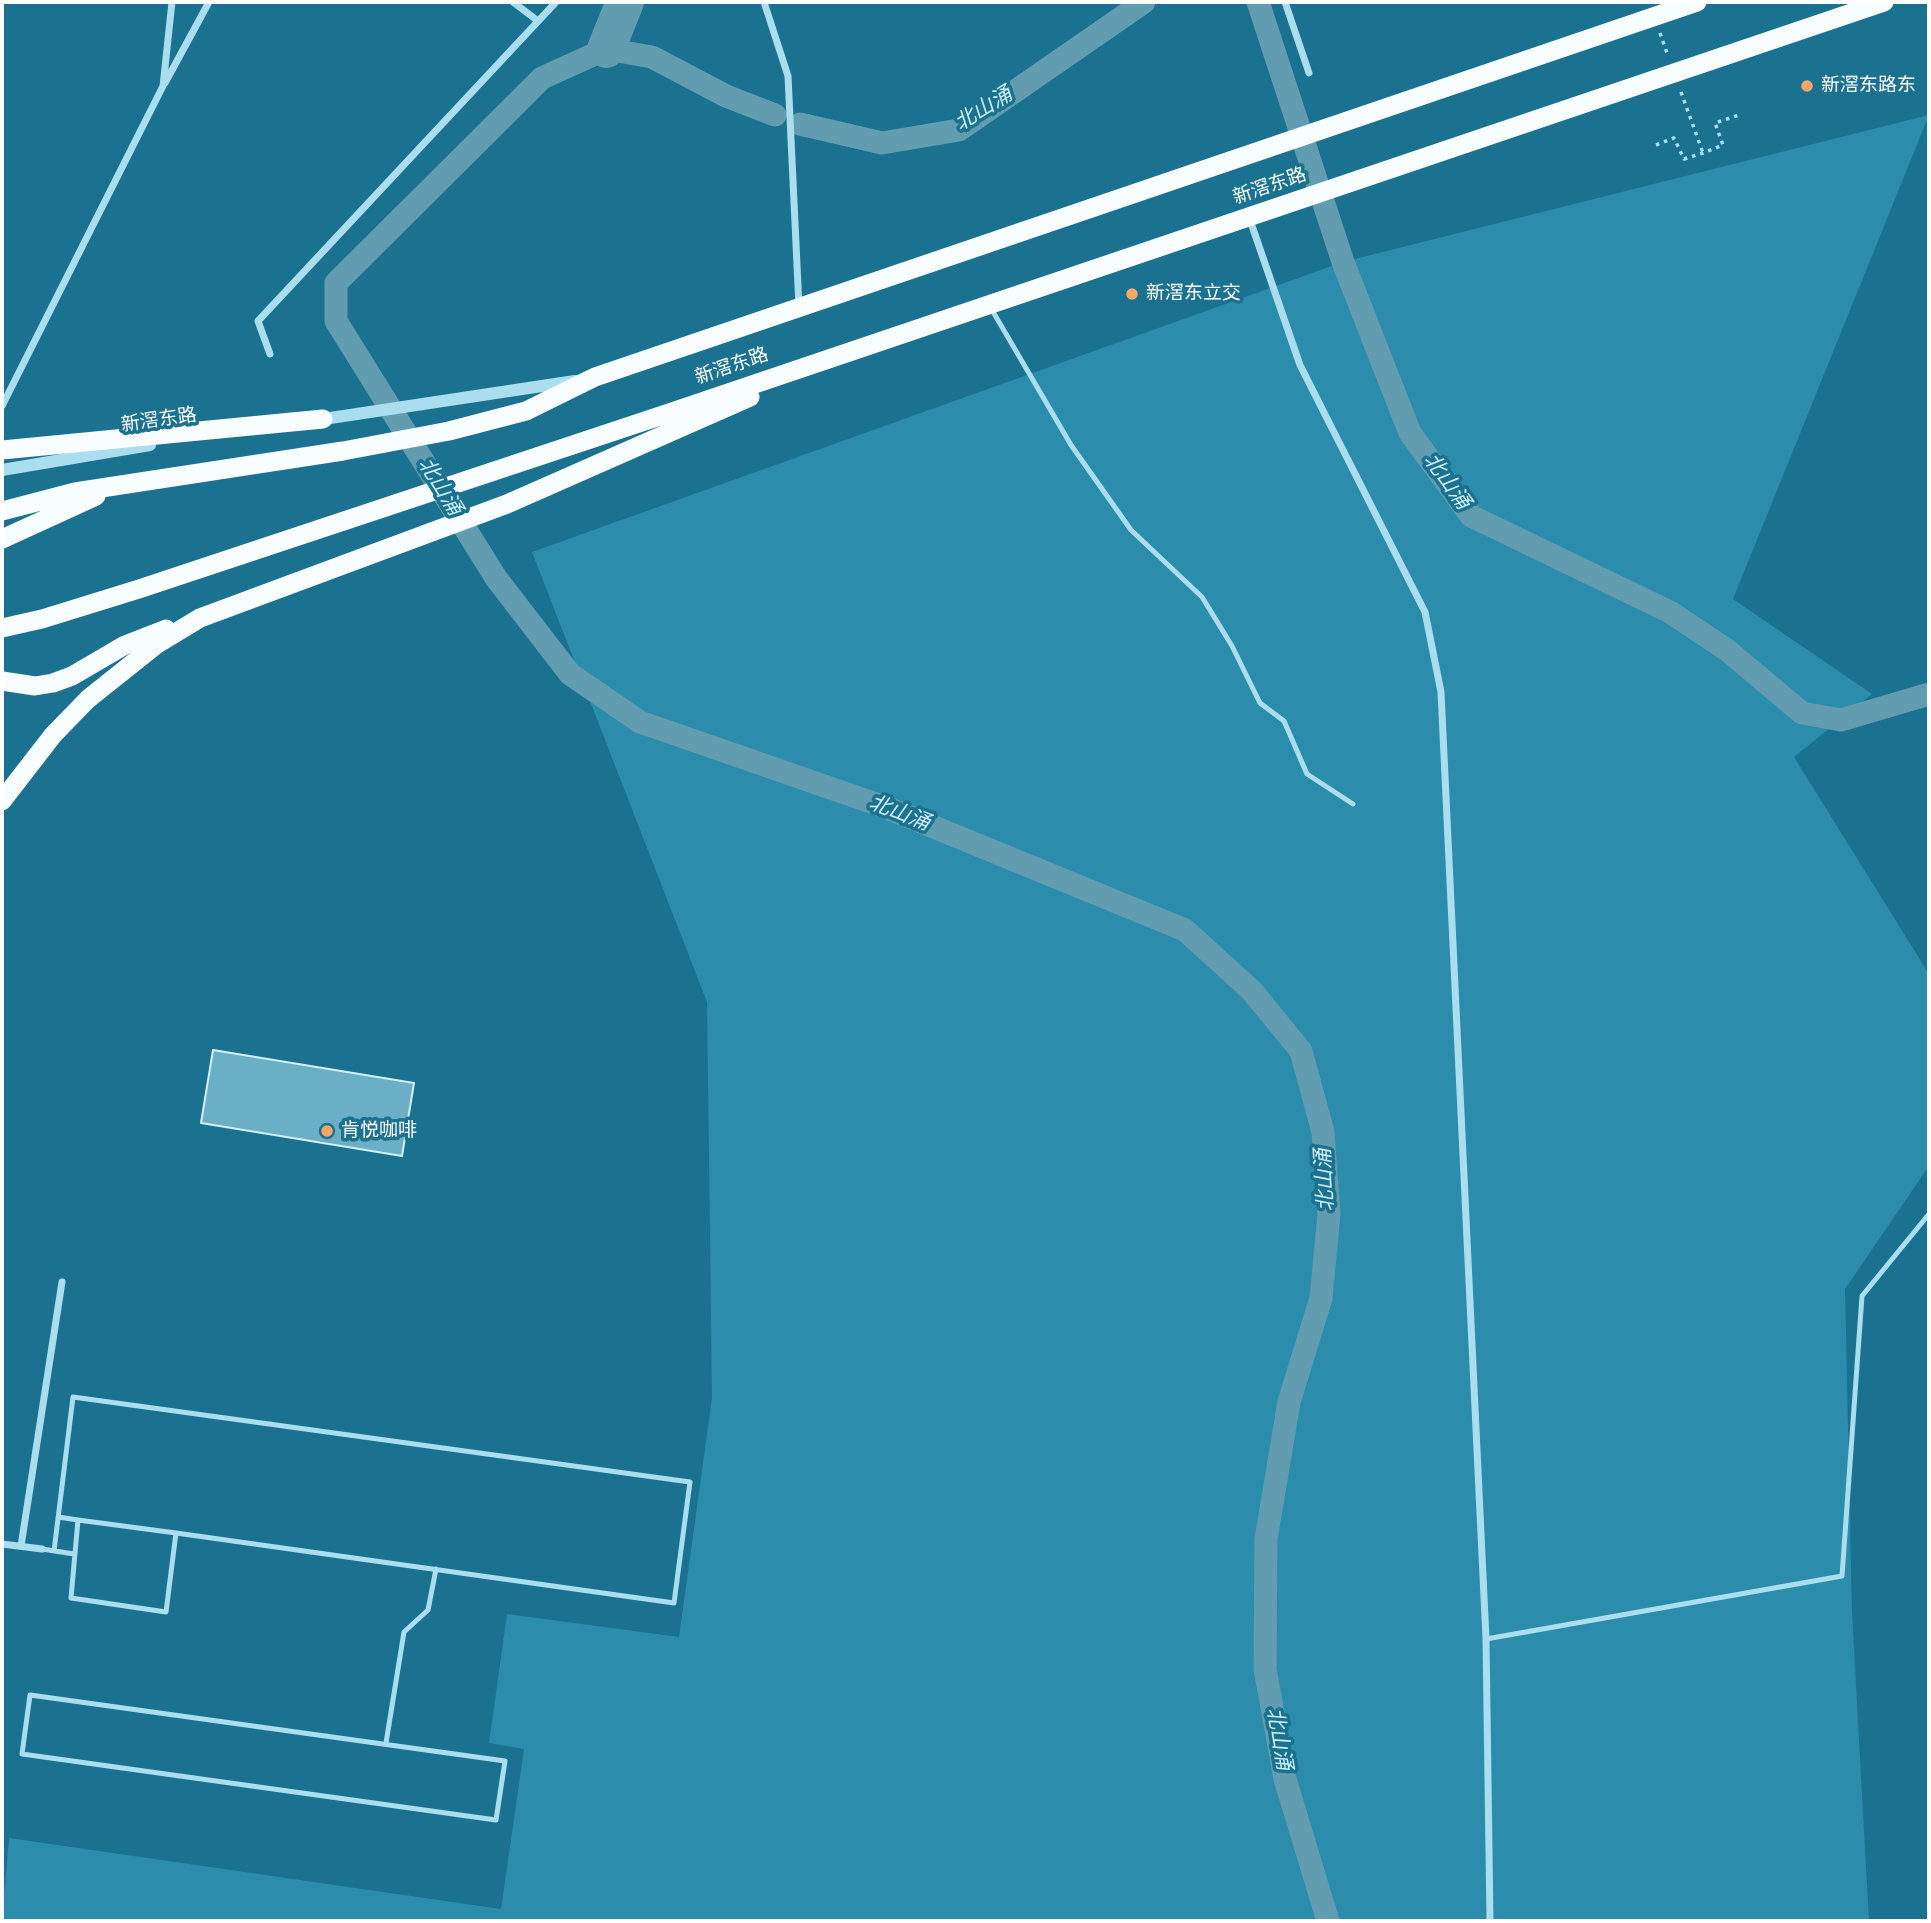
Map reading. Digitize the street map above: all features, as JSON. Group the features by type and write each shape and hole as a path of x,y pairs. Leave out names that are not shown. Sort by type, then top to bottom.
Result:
{"highway":[{"name":"新滘东路","path":"129,483 343,451 450,431 526,411 595,377 1697,2"},
{"name":"新滘东路","path":"2,628 41,620 139,589 669,413 1884,2"},
{"path":"2,681 35,686 72,676 125,645 507,505 872,343"},
{"path":"2,450 323,419"},
{"path":"2,510 75,492 129,483"},
{"path":"2,539 129,483"},
{"path":"2,801 53,735 88,699 157,644 200,618"}],"street":[{"path":"163,86 172,2"},
{"path":"2,406 163,86 209,2"},
{"path":"513,2 538,21"},
{"path":"270,354 258,321 556,2"},
{"path":"764,2 788,76 799,308"},
{"path":"1285,2 1310,73"},
{"path":"1250,217 1300,365 1425,612 1441,692 1486,1639 1490,1921"},
{"name":"新滘东路","path":"2,470 59,458 515,392 595,377"},
{"path":"21,1546 62,1282"},
{"path":"2,1544 42,1549"}],"lane":[{"path":"989,304 1070,445 1131,530 1202,597 1232,646 1260,703 1284,721 1307,774 1353,804"},
{"path":"1486,1639 1842,1576 1862,1296 1929,1214"},
{"path":"54,1551 58,1517 73,1396 690,1482 674,1603 58,1517"},
{"path":"78,1520 71,1598 166,1612 176,1533"},
{"path":"42,1549 74,1554"},
{"path":"386,1743 404,1632 428,1610 436,1569"},
{"path":"30,1695 386,1743 505,1760 496,1820 22,1754 30,1695"}],"path":[{"path":"1656,145 1675,138 1684,159 1703,153 1723,145 1715,123 1739,114"}],"shaded area":[{"path":"1929,115 1733,599 1872,694 1794,757 1929,974 1929,1166 1845,1289 1852,1612 1869,1921 2,1921 9,1838 501,1909 524,1749 489,1743 507,1614 679,1637 712,1398 707,1002 532,552 1343,262"}],"building":[{"path":"213,1050 414,1083 402,1156 201,1123"}],"waterway":[{"path":"606,49 625,2"},
{"name":"北山涌","path":"800,124 882,143 959,130 1144,2"},
{"name":"北山涌","path":"1258,2 1343,262 1410,433 1471,516 1670,612 1727,650 1802,713 1841,720 1929,694"},
{"name":"北山涌","path":"775,115 726,96 652,57 606,49 542,78 336,283 336,321 496,578 570,674 640,722 885,807 1185,930 1252,991 1301,1051 1323,1132 1329,1214 1321,1298 1289,1402 1266,1539 1265,1669 1285,1779 1328,1921"}],"place":[{"name":"新滘东路东","path":"1807,86"},
{"name":"新滘东立交","path":"1132,294"},
{"name":"肯悦咖啡","path":"327,1131"}]}
